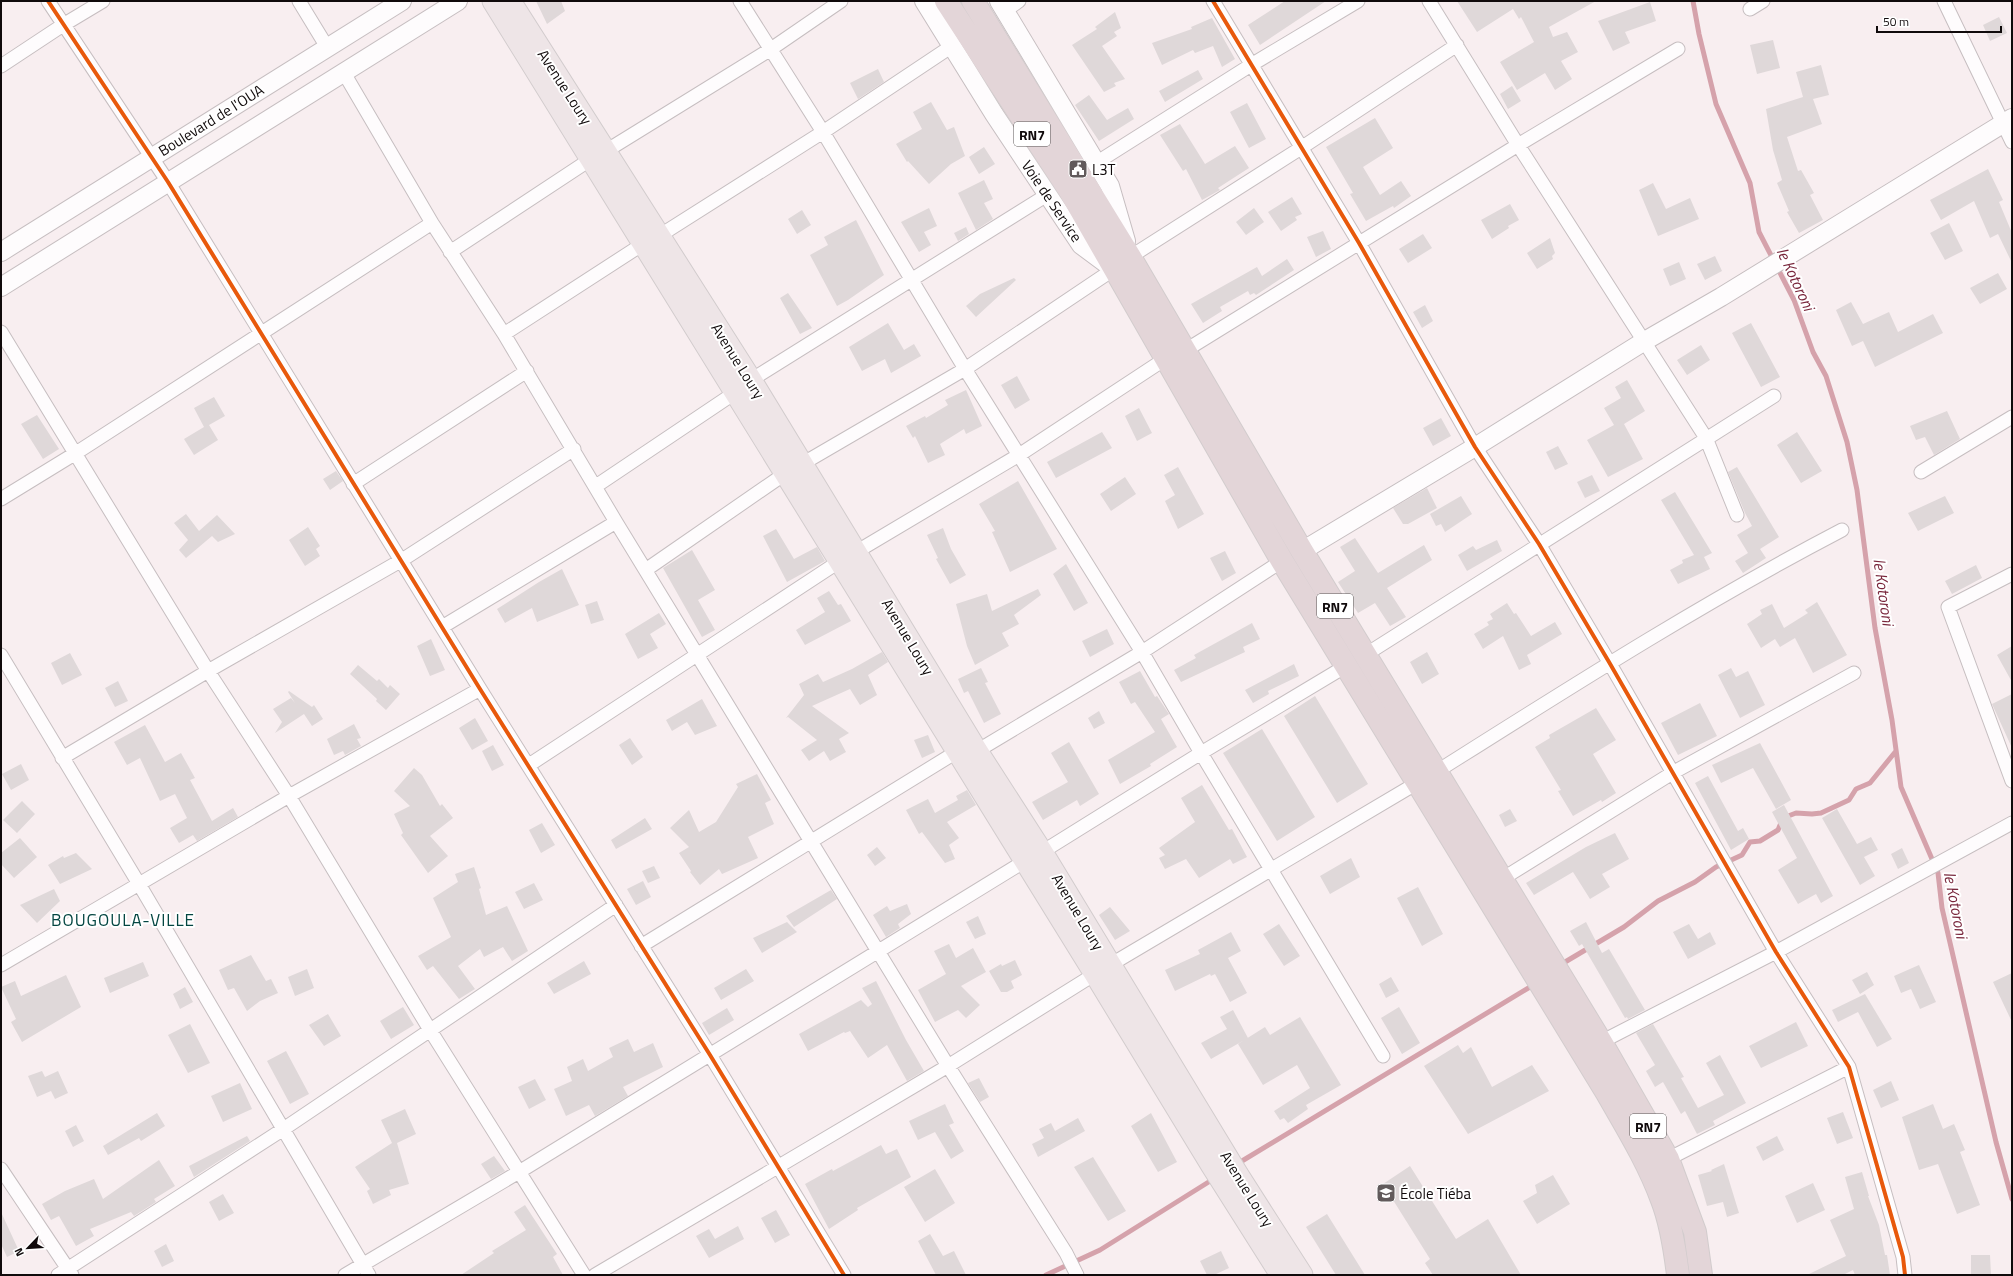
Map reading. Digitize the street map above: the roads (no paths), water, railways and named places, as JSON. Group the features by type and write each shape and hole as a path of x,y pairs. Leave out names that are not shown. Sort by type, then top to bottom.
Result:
{"highway":[{"name":"RN7","path":"946,1 1070,191 1186,350 1302,551 1601,1042 1668,1159 1695,1232 1701,1275"},
{"name":"RN7","path":"973,1 1122,263 1165,360 1282,561 1607,1093 1642,1155 1663,1200 1675,1251 1678,1275"}],"main road":[{"name":"Boulevard de l'OUA","path":"1,252 402,1"},
{"path":"1,287 458,1"},
{"name":"Avenue Loury","path":"493,1 599,155"},
{"name":"Avenue Loury","path":"510,1 599,155 1034,856 1225,1170 1281,1275"},
{"name":"Voie de Service","path":"924,1 1047,195 1081,245 1122,263"},
{"path":"1008,4 1110,186 1122,263"},
{"path":"1302,551 1643,342 1721,297 2008,120"},
{"name":"Avenue Loury","path":"1225,1170 1302,1275"}],"street":[{"path":"48,1 168,182 480,689 529,765 640,946 710,1055 844,1275"},
{"path":"1,66 63,25 103,1"},
{"path":"299,1 327,47"},
{"path":"740,1 824,132 965,368 1142,652 1270,869 1383,1056"},
{"path":"450,252 599,155 770,49 841,1"},
{"path":"1213,1 1359,243 1475,446 1539,544 1609,662 1674,772 1776,952 1849,1067 1903,1257 1905,1275"},
{"path":"1096,163 1251,65 1358,1"},
{"path":"1429,1 1518,145 1706,438 1737,515"},
{"path":"1750,8 1763,1"},
{"path":"1944,1 2008,120 2012,142"},
{"path":"647,569 794,469 965,368 1122,263 1302,148 1457,45"},
{"path":"504,334 824,132 952,46"},
{"path":"1186,350 1518,145 1678,49"},
{"path":"344,73 432,223 504,334 574,449 616,522 647,569 697,654 948,1066 1066,1253 1077,1275"},
{"path":"596,486 743,386 1047,195"},
{"path":"1,499 76,454 432,223"},
{"path":"1,332 208,671 289,796 430,1030 584,1275"},
{"path":"529,765 697,654 848,557 1019,455 1165,360"},
{"path":"353,484 527,372"},
{"path":"1365,655 1774,396"},
{"path":"1921,472 2012,417"},
{"path":"62,758 208,671 402,560 574,449"},
{"path":"442,627 616,522"},
{"path":"1436,772 1609,662 1775,565 1842,530"},
{"path":"640,946 811,842 1142,652 1282,561"},
{"path":"2012,574 1948,607 2012,781"},
{"path":"1,655 139,884 282,1130 366,1269"},
{"path":"345,1275 366,1269 519,1172 1201,753 1346,666"},
{"path":"1502,879 1674,772 1854,673"},
{"path":"1,965 289,796 480,689"},
{"path":"595,1275 948,1066 1270,869 1417,783"},
{"path":"1601,1042 1776,952 2012,823"},
{"path":"1,1169 66,1273 282,1130 616,905"},
{"path":"1668,1159 1849,1067"}],"waterway":[{"name":"le Kotoroni","path":"1693,1 1699,34 1716,104 1750,183 1759,232 1794,300 1813,352 1826,376 1847,442 1857,490 1875,628 1892,720 1901,787 1938,873 1942,908 1996,1142 2012,1199"},
{"path":"1560,965 1624,927 1658,901 1695,882 1716,867 1742,855 1750,842 1760,841 1778,830 1783,818 1796,813 1821,813 1849,800 1856,789 1870,783 1896,751"},
{"path":"1237,1164 1535,984"},
{"path":"1046,1275 1100,1250 1215,1178"}],"place":[{"name":"L3T","path":"1078,169"},
{"name":"École Tiéba","path":"1386,1193"}],"district":[{"name":"BOUGOULA-VILLE","path":"123,920"}]}
